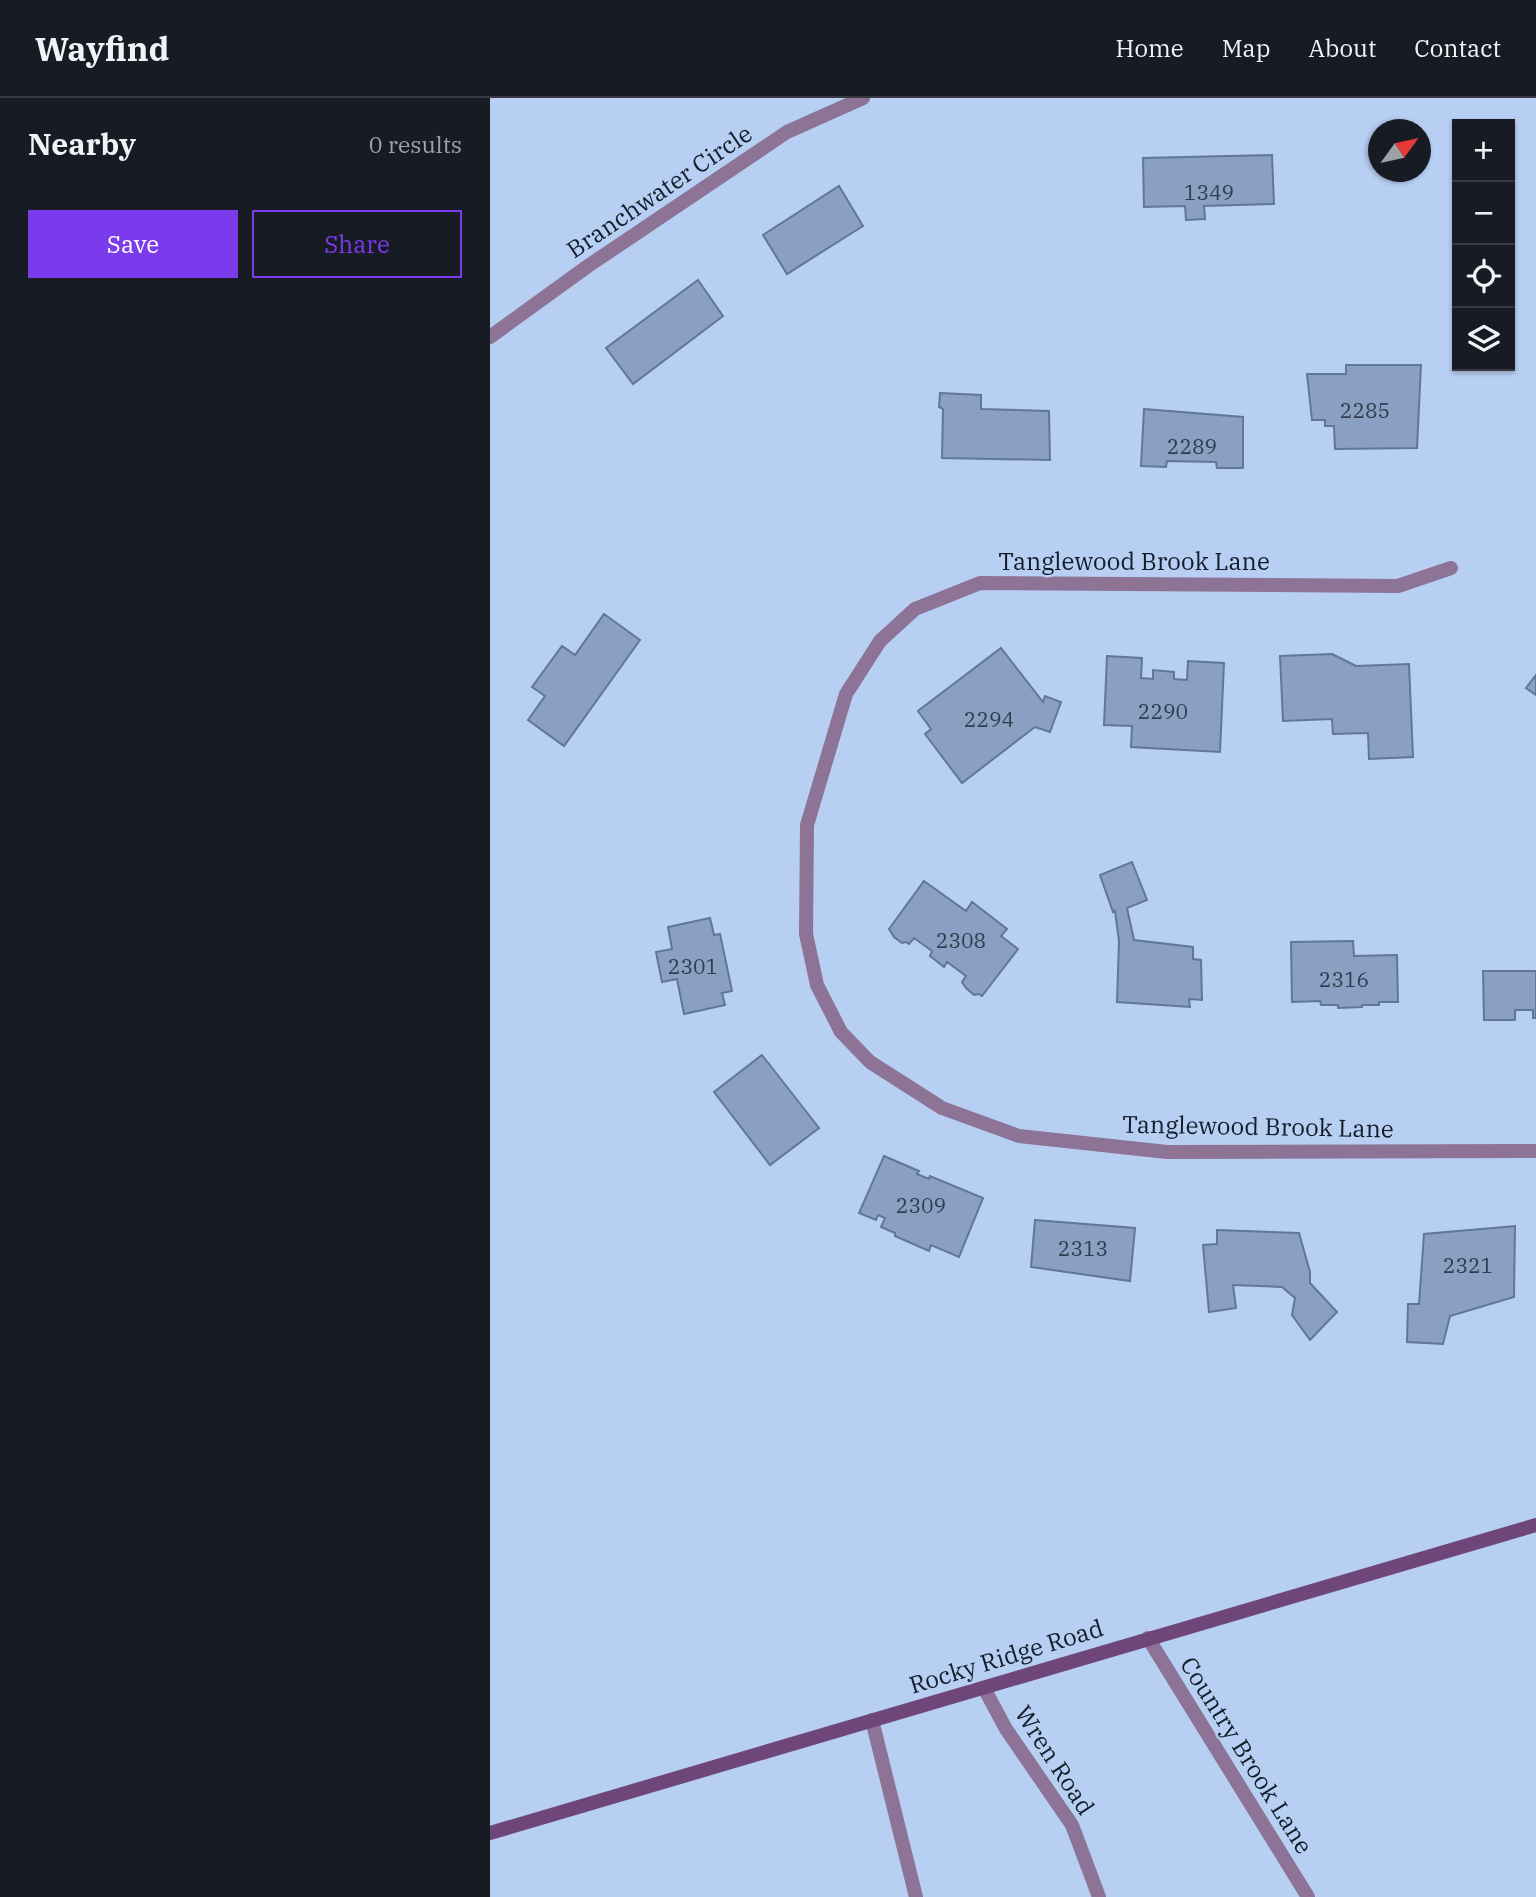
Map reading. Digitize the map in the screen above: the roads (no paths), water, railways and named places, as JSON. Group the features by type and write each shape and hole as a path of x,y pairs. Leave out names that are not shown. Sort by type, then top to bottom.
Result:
{"main road":[{"name":"Rocky Ridge Road","path":"490,1833 1536,1525"}],"street":[{"name":"Branchwater Circle","path":"490,337 588,265 787,132 863,98"},
{"name":"Tanglewood Brook Lane","path":"1451,568 1398,586 981,583 915,609 880,641 846,694 807,825 806,934 817,985 841,1032 870,1062 942,1108 1019,1136 1167,1152 1536,1151"},
{"name":"Country Brook Lane","path":"1148,1638 1308,1897"},
{"name":"Wren Road","path":"984,1688 1006,1729 1072,1825 1099,1897"},
{"path":"872,1720 916,1897"}]}
